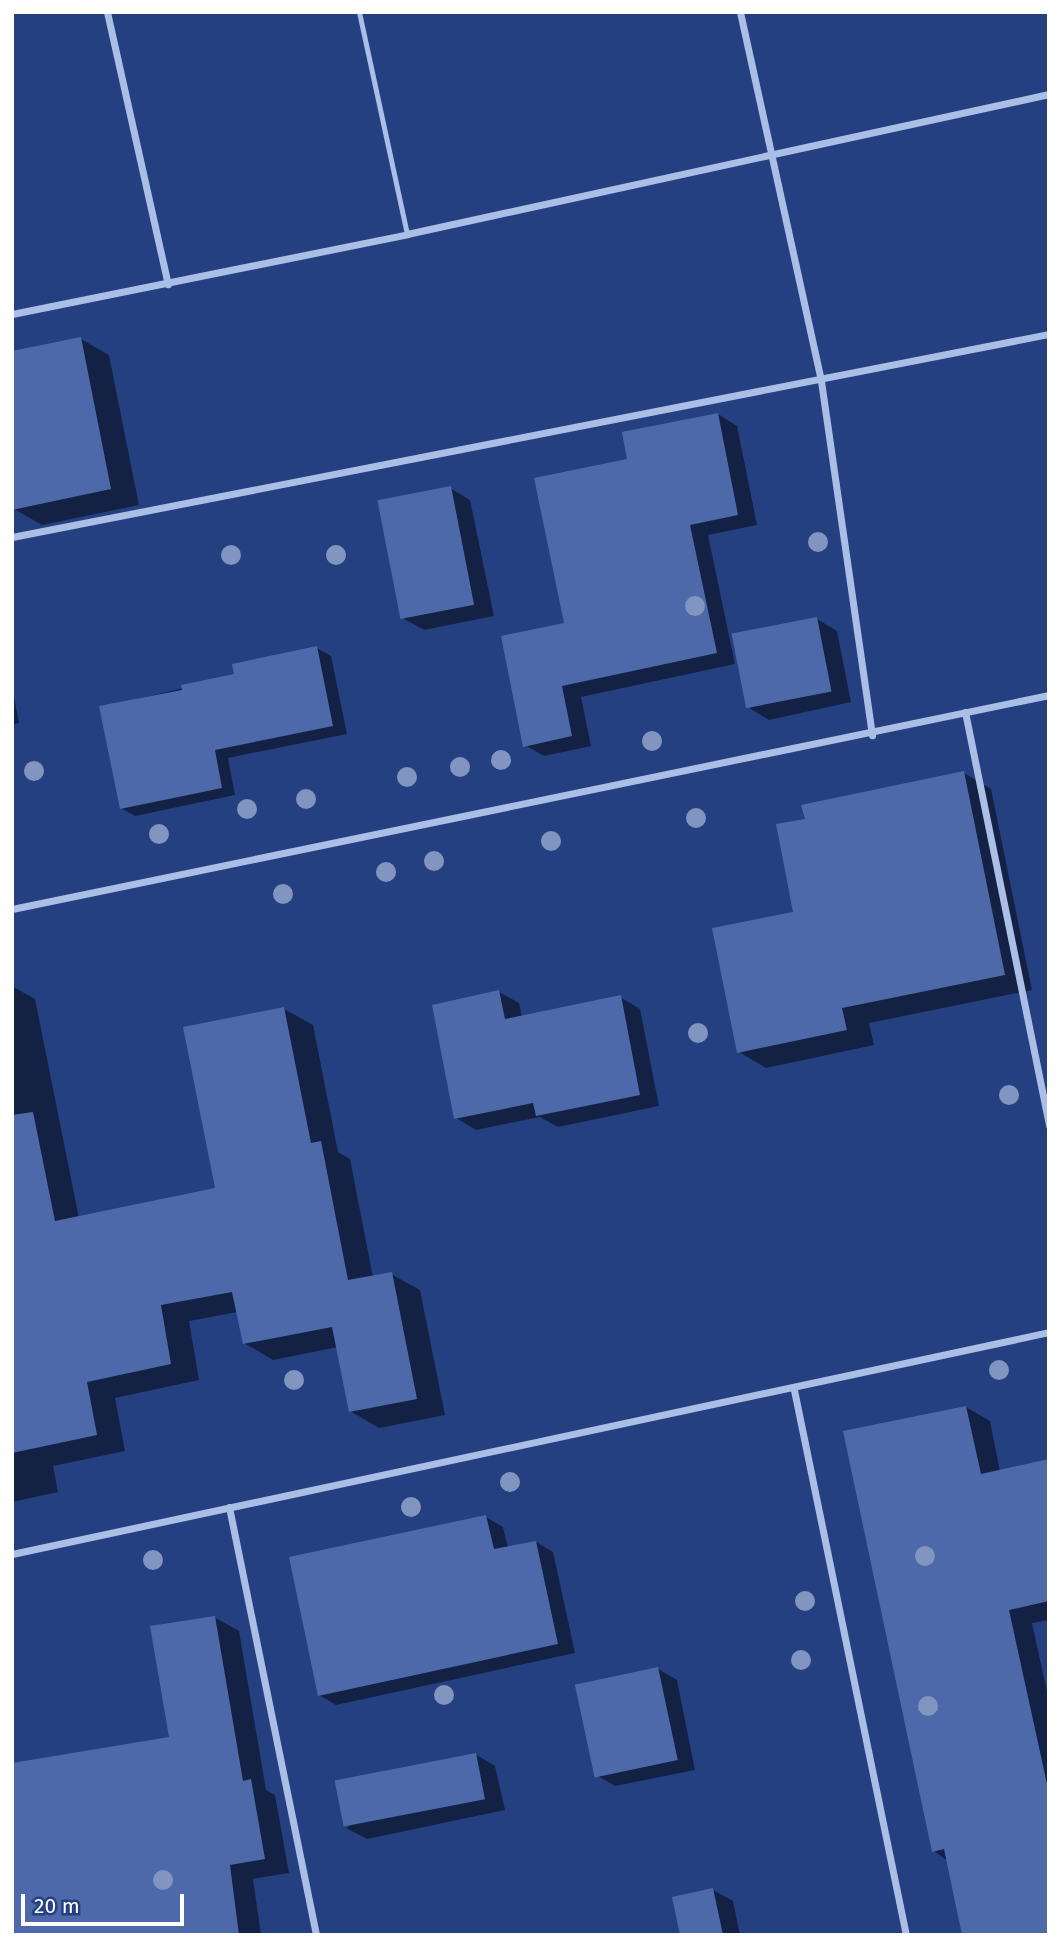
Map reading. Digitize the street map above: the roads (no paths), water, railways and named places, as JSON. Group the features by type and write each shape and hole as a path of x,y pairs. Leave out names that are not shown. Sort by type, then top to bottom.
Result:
{"street":[{"path":"107,12 168,284"},
{"path":"740,12 821,381 872,734"},
{"path":"12,314 407,234 1049,94"},
{"path":"12,537 821,381 1049,334"},
{"path":"12,909 872,734 1049,695"},
{"path":"965,712 1049,1126"},
{"path":"12,1554 794,1390 1049,1332"},
{"path":"794,1390 906,1935"},
{"path":"229,1507 316,1935"}],"lane":[{"path":"359,12 407,234"}]}
